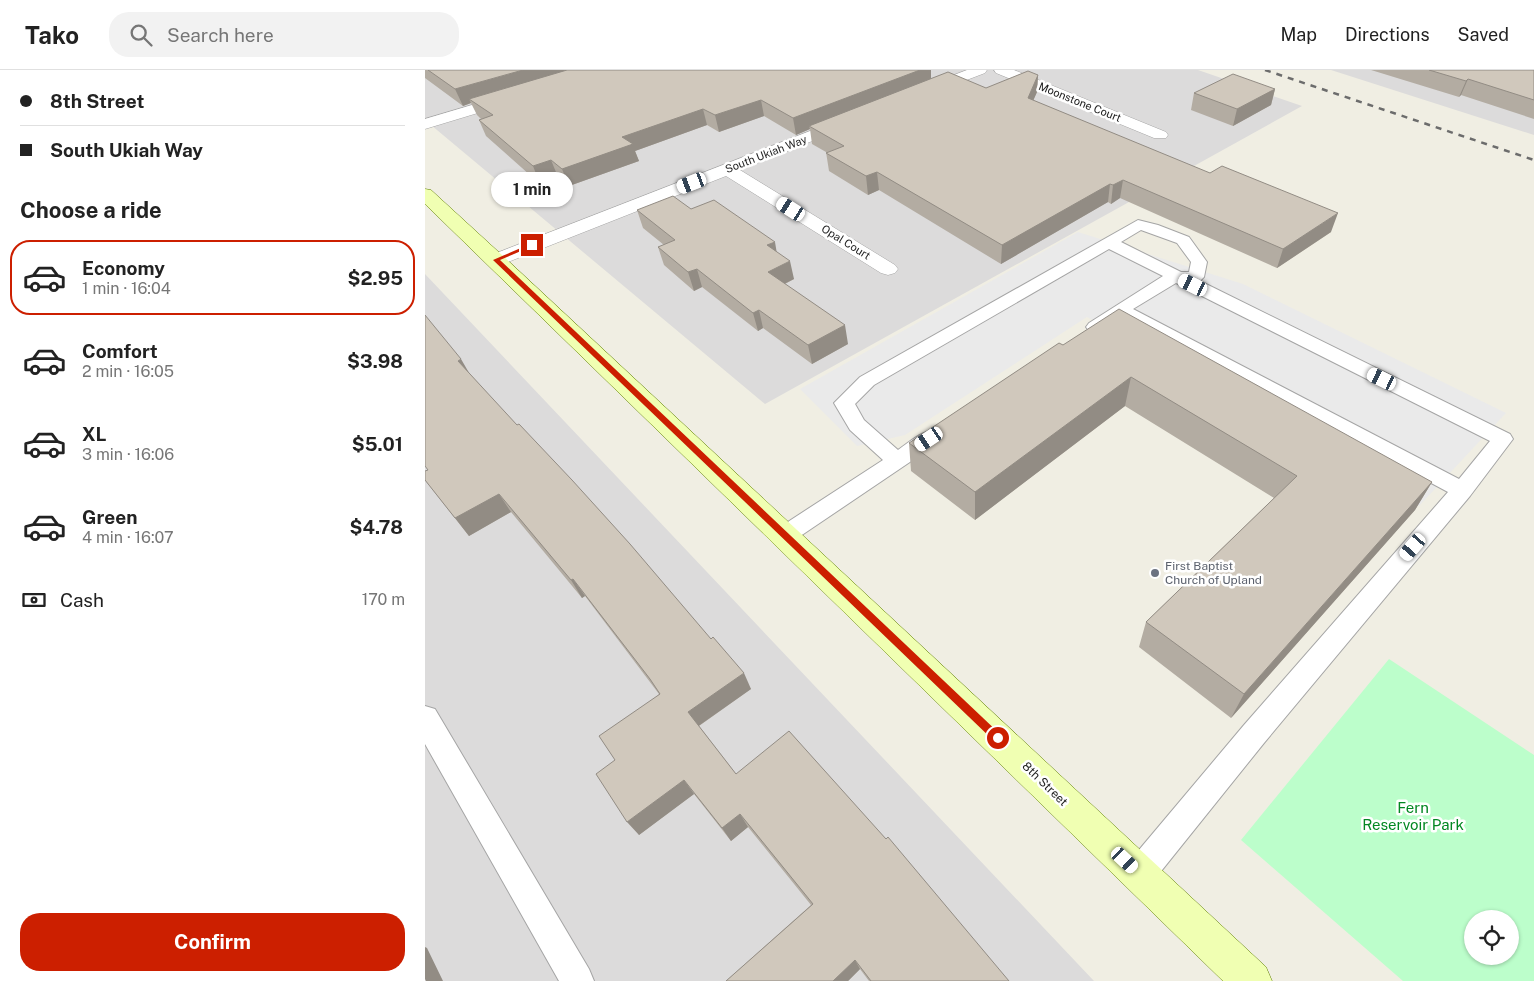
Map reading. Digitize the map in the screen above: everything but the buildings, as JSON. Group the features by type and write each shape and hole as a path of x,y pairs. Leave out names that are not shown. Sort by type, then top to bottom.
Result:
{"street":[{"path":"908,98 980,70"},
{"name":"Moonstone Court","path":"1001,70 1160,135"},
{"path":"425,124 519,96"},
{"name":"South Ukiah Way","path":"496,260 863,116"},
{"name":"Opal Court","path":"727,169 888,269"},
{"name":"8th Street","path":"425,194 1252,981"}],"lane":[{"path":"897,460 857,425 844,403 867,380 1110,243 1138,225 1153,228 1183,240 1199,262 1196,277 1176,277 1164,282 1081,337"},
{"path":"1110,243 1503,439 1462,490 1254,734 1139,874"},
{"path":"1121,310 1462,490"},
{"path":"785,535 953,423"},
{"path":"425,718 577,981"}],"shaded area":[{"path":"425,70 1198,70 1302,106 765,404 425,120"},
{"path":"1331,70 1534,70 1534,135"},
{"path":"1078,232 1243,284 1506,413 1419,506 1087,317 905,435 857,446 800,389"},
{"path":"425,274 1094,981 425,981"}],"green space":[{"name":"Fern Reservoir Park","path":"1389,659 1534,755 1534,981 1403,981 1241,840"}],"railway":[{"path":"1265,70 1534,160"}],"place":[{"name":"First Baptist Church of Upland","path":"1155,573"}],"route":[{"path":"532,245 496,260 998,738"}]}
